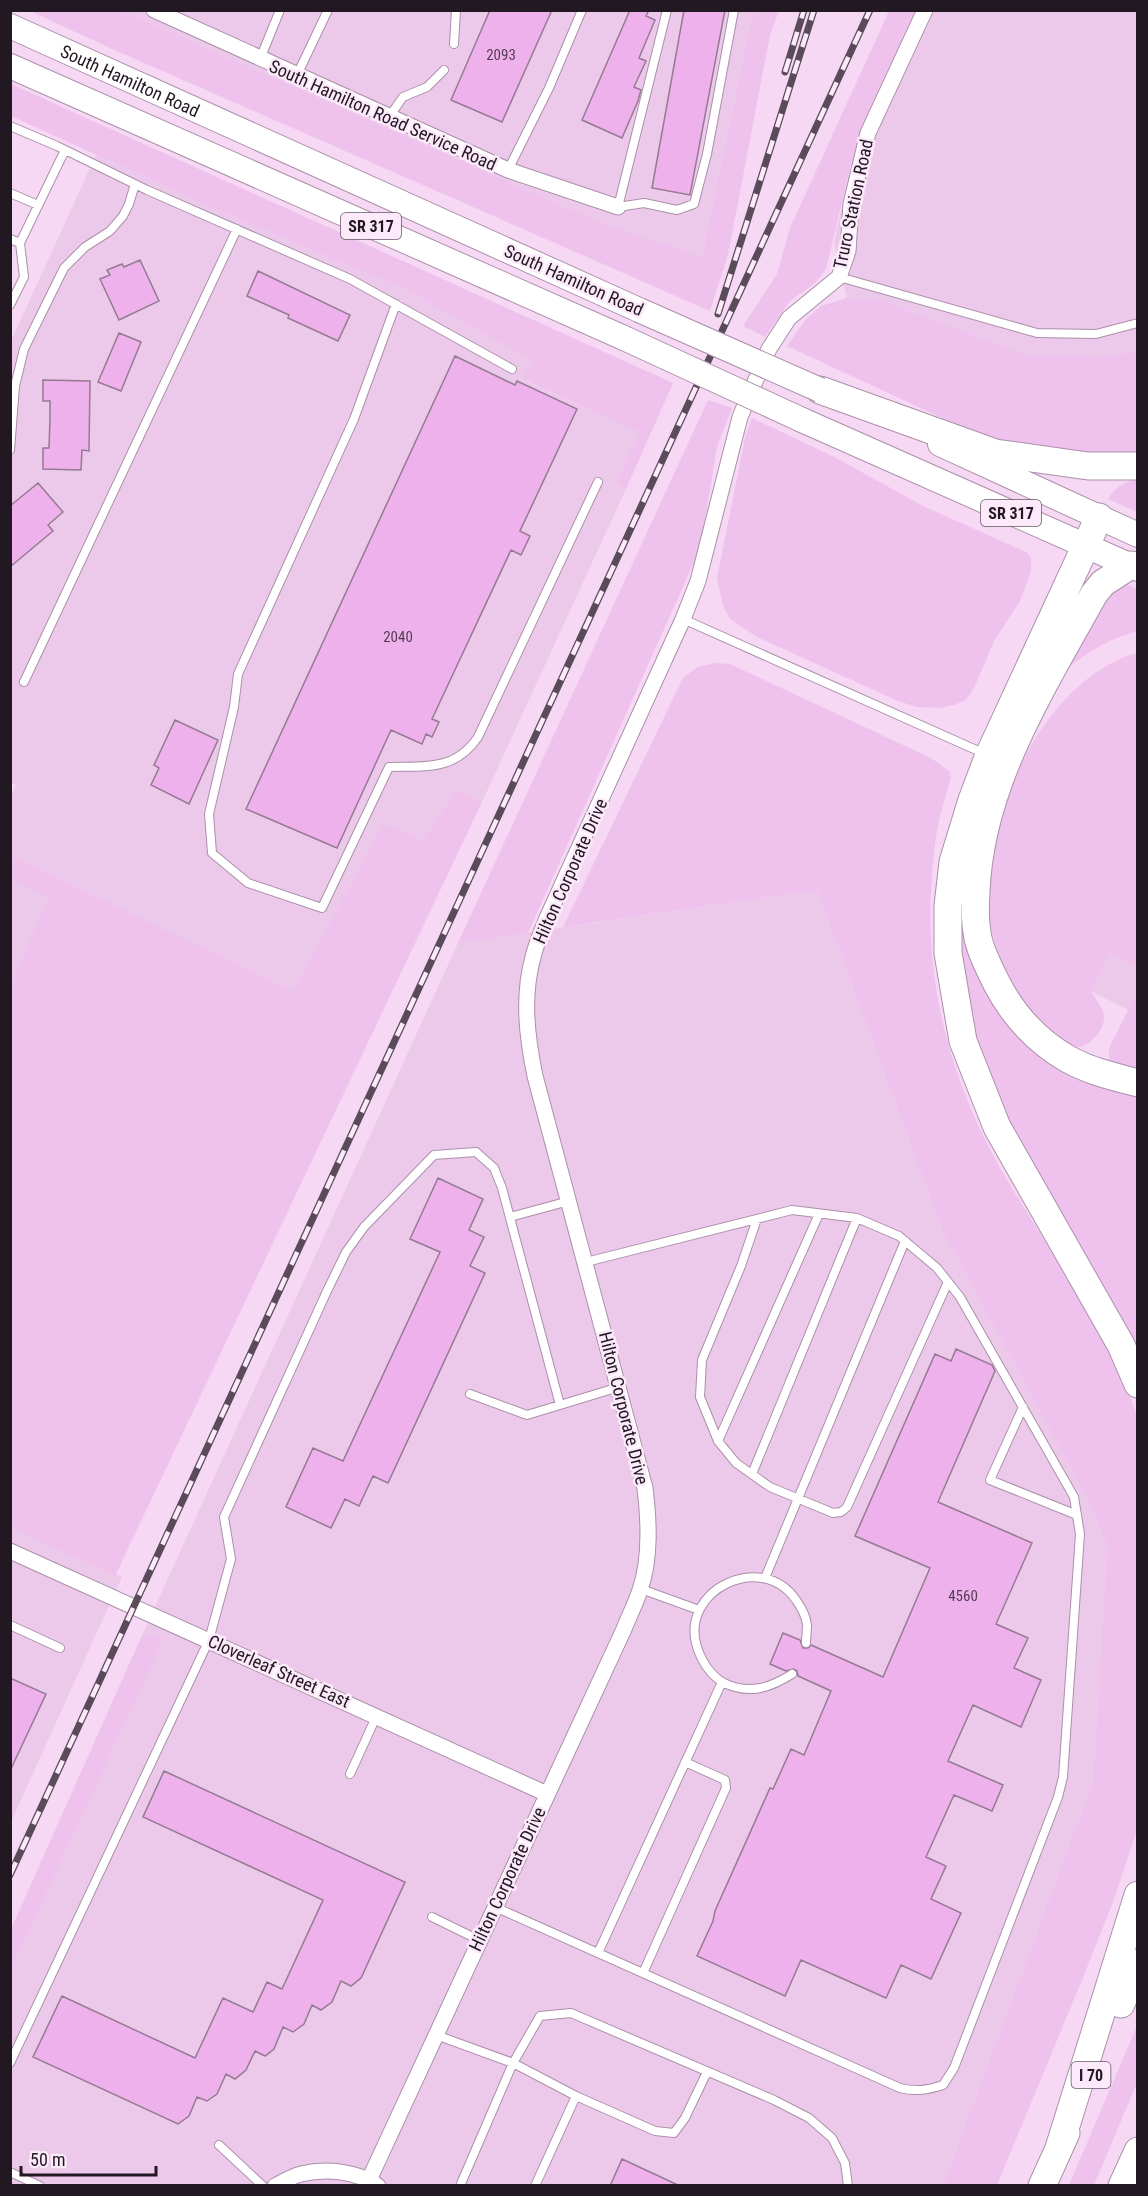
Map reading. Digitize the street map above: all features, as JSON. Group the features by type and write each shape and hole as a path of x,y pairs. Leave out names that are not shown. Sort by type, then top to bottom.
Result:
{"highway":[{"path":"820,390 995,453 1088,466 1137,466"},
{"path":"1099,518 989,755 972,800 953,862 948,906 948,953 963,1041 997,1127 1121,1345 1137,1384"},
{"path":"1134,567 1103,583 1094,594 1022,728 987,817 977,869 975,902 978,938 991,973 1007,1003 1035,1034 1069,1060 1110,1076 1137,1083"},
{"path":"1059,2148 1137,1895"},
{"name":"I 70","path":"1042,2186 1137,1963"},
{"path":"1122,2186 1137,2151"}],"main road":[{"name":"South Hamilton Road","path":"10,26 1137,535"},
{"name":"South Hamilton Road","path":"10,66 1134,567"}],"street":[{"name":"South Hamilton Road Service Road","path":"154,10 508,170 618,207"},
{"name":"Truro Station Road","path":"683,619 698,581 740,417 753,383 769,349 789,318 839,277 848,251 851,204 868,133 925,10"},
{"name":"Hilton Corporate Drive","path":"275,2186 300,2174 335,2170 374,2182 436,2034 641,1588 648,1547 646,1497 619,1387 535,1076 528,1040 526,996 533,957 547,918 683,619"},
{"name":"Cloverleaf Street East","path":"10,1551 377,1715 547,1794"}],"lane":[{"path":"259,59 280,10"},
{"path":"297,75 328,10"},
{"path":"454,44 456,10"},
{"path":"508,170 549,88 582,10"},
{"path":"667,10 618,207 644,203 677,210 694,204 707,154 734,10"},
{"path":"389,117 403,97 427,87 444,70"},
{"path":"10,126 350,279 512,369"},
{"path":"10,305 24,277 20,243 65,150"},
{"path":"10,450 15,386 24,349 64,268 85,247 110,231 123,216 135,184"},
{"path":"10,193 38,205"},
{"path":"24,682 237,230"},
{"path":"10,239 20,243"},
{"path":"839,277 1036,333 1096,334 1137,323"},
{"path":"396,304 354,419 238,674 234,707 209,814 212,853 248,883 322,908 389,767 442,765 470,749 478,737 598,482"},
{"path":"683,619 989,755"},
{"path":"10,2063 209,1640 231,1559 224,1517 327,1291 346,1252 358,1235 434,1155 476,1152 494,1168 510,1216 560,1405"},
{"path":"510,1216 569,1201"},
{"path":"495,1907 913,2092 943,2085 954,2068 1058,1797 1063,1777 1080,1534 1074,1497 960,1297 938,1268 899,1236 857,1218 792,1210 586,1262"},
{"path":"718,1442 819,1214"},
{"path":"752,1474 857,1218"},
{"path":"757,1219 741,1266 702,1360 700,1397 718,1442 736,1463 770,1487 833,1513 841,1512 847,1507 948,1282"},
{"path":"765,1578 905,1241"},
{"path":"470,1394 527,1415 619,1387"},
{"path":"1023,1407 990,1480 1077,1515"},
{"path":"792,1674 768,1687 752,1690 736,1688 722,1682 709,1671 698,1650 695,1626 699,1610 720,1586 734,1579 750,1576 765,1578 792,1594 802,1608 807,1623 806,1643"},
{"path":"641,1588 699,1610"},
{"path":"10,1625 60,1648"},
{"path":"598,1953 722,1682"},
{"path":"350,1774 377,1715"},
{"path":"643,1973 726,1788 725,1780 685,1762"},
{"path":"432,1917 479,1940"},
{"path":"460,2186 513,2063 540,2016 571,2013 774,2100 809,2118 832,2138 845,2163 848,2186"},
{"path":"436,2034 513,2063 576,2096 655,2131 674,2133 685,2118 707,2072"},
{"path":"535,2186 576,2096"},
{"path":"219,2145 263,2186"},
{"path":"10,2172 40,2186"}],"shaded area":[{"path":"30,11 123,11 533,193 626,232 702,257 753,11 779,11 770,35 728,255 710,311"},
{"path":"123,11 753,11 702,257 626,232 533,193"},
{"path":"889,11 921,11 852,160 826,269 815,283 790,301 765,337 743,326 777,274 790,228"},
{"path":"921,11 1137,11 1137,349 1112,357 1029,356 881,300 847,298 834,242 852,160"},
{"path":"11,84 673,383 626,489 616,482 639,432 522,379 533,361 402,288 211,207 11,116"},
{"path":"96,155 211,207 402,288 533,361 523,380 639,432 616,482 626,489 482,802 456,790 422,840 383,823 293,991 11,855 10,798 16,785 10,782 11,341"},
{"path":"847,298 881,300 1029,356 1112,357 1137,349 1137,453 1090,457 983,437 787,346 806,319 821,306"},
{"path":"708,400 732,408 717,447 702,539 695,560 528,933 458,943"},
{"path":"752,418 836,458 923,506 1026,552 1031,558 1031,572 1020,601 994,641 974,688 966,700 940,708 917,707 898,701 757,637 730,619 723,606 717,578 745,438"},
{"path":"1137,479 1137,512 1108,499 1120,486"},
{"path":"1095,578 1118,580 1137,589 1137,631 1099,647 1066,669 1045,688 1073,601 1082,588"},
{"path":"1137,653 1137,968 1110,954 1091,991 1103,1012 1104,1020 1096,1036 1087,1044 1078,1047 1063,1040 1038,1019 1019,996 1005,970 991,928 988,877 994,838 1006,798 1024,759 1046,723 1073,692 1103,668"},
{"path":"716,663 730,664 931,758 949,771 951,778 937,831 930,920 939,1005 949,1046 962,1087 979,1128 1000,1168 1107,1348 1138,1419 1137,1830 1113,1902 997,2185 943,2185 1093,1781 1107,1547 1087,1498 943,1232 817,890 563,927 683,678 697,667"},
{"path":"456,790 482,802 115,1576 11,1527 11,982 49,897 11,879 11,855 293,991 383,823 422,840"},
{"path":"966,877 990,990 1137,1092 1137,1354 1017,1148 979,1058 959,943 961,906"},
{"path":"11,879 50,896 11,982"},
{"path":"817,890 943,1232 1087,1498 1107,1548 1093,1781 943,2185 11,2186 11,1970 162,1640 143,1633 458,943"},
{"path":"1110,954 1137,968 1137,992 1128,1010 1091,991"},
{"path":"1137,992 1137,1071 1109,1063 1109,1048"},
{"path":"11,1526 122,1577 11,1822"},
{"path":"143,1633 163,1640 11,1970 11,1929"},
{"path":"1137,2026 1137,2083 1094,2185 1069,2185"}],"building":[{"path":"490,10 552,10 502,122 451,100"},
{"path":"630,10 649,10 646,16 655,20 639,58 646,61 634,87 641,90 638,101 622,138 582,120"},
{"path":"684,10 725,10 690,195 652,188"},
{"path":"140,260 159,301 119,320 100,279 110,275 107,270 122,264 124,267"},
{"path":"258,271 350,315 338,341 247,296"},
{"path":"119,333 141,342 121,391 98,382"},
{"path":"455,356 515,385 517,381 577,409 520,531 530,536 521,555 511,550 432,719 439,722 432,737 426,734 422,744 391,730 337,848 246,809"},
{"path":"43,380 90,381 89,451 82,450 81,470 43,469 43,448 49,448 50,401 43,401"},
{"path":"38,483 63,512 48,525 53,531 10,567 10,506"},
{"path":"175,720 218,740 189,804 151,785 159,768 154,765"},
{"path":"438,1178 483,1199 469,1230 484,1237 470,1266 485,1273 388,1483 373,1476 359,1506 345,1499 331,1528 286,1507 313,1448 343,1461 440,1252 410,1239"},
{"path":"956,1349 992,1365 995,1371 938,1502 1032,1543 996,1624 1028,1638 1014,1668 1041,1680 1021,1727 973,1705 948,1761 1003,1785 992,1811 954,1795 926,1857 946,1866 931,1899 961,1913 931,1979 901,1965 886,1998 801,1960 785,1996 697,1956 770,1788 773,1789 791,1749 804,1755 831,1691 798,1676 794,1669 786,1671 770,1664 783,1633 800,1640 803,1648 811,1645 883,1677 930,1568 855,1536 935,1354 951,1361"},
{"path":"10,1678 46,1694 10,1771"},
{"path":"164,1771 405,1882 361,1978 351,1986 341,1981 332,2002 321,2010 312,2005 304,2024 293,2032 283,2027 274,2049 265,2056 255,2051 246,2070 235,2079 226,2074 217,2094 207,2101 197,2097 189,2116 178,2124 33,2057 62,1996 195,2058 223,1998 253,2012 267,1982 282,1989 323,1900 143,1817"},
{"path":"622,2159 680,2186 610,2186"}],"railway":[{"path":"785,72 804,10"},
{"path":"718,314 814,10"},
{"path":"10,1875 870,10"}]}
